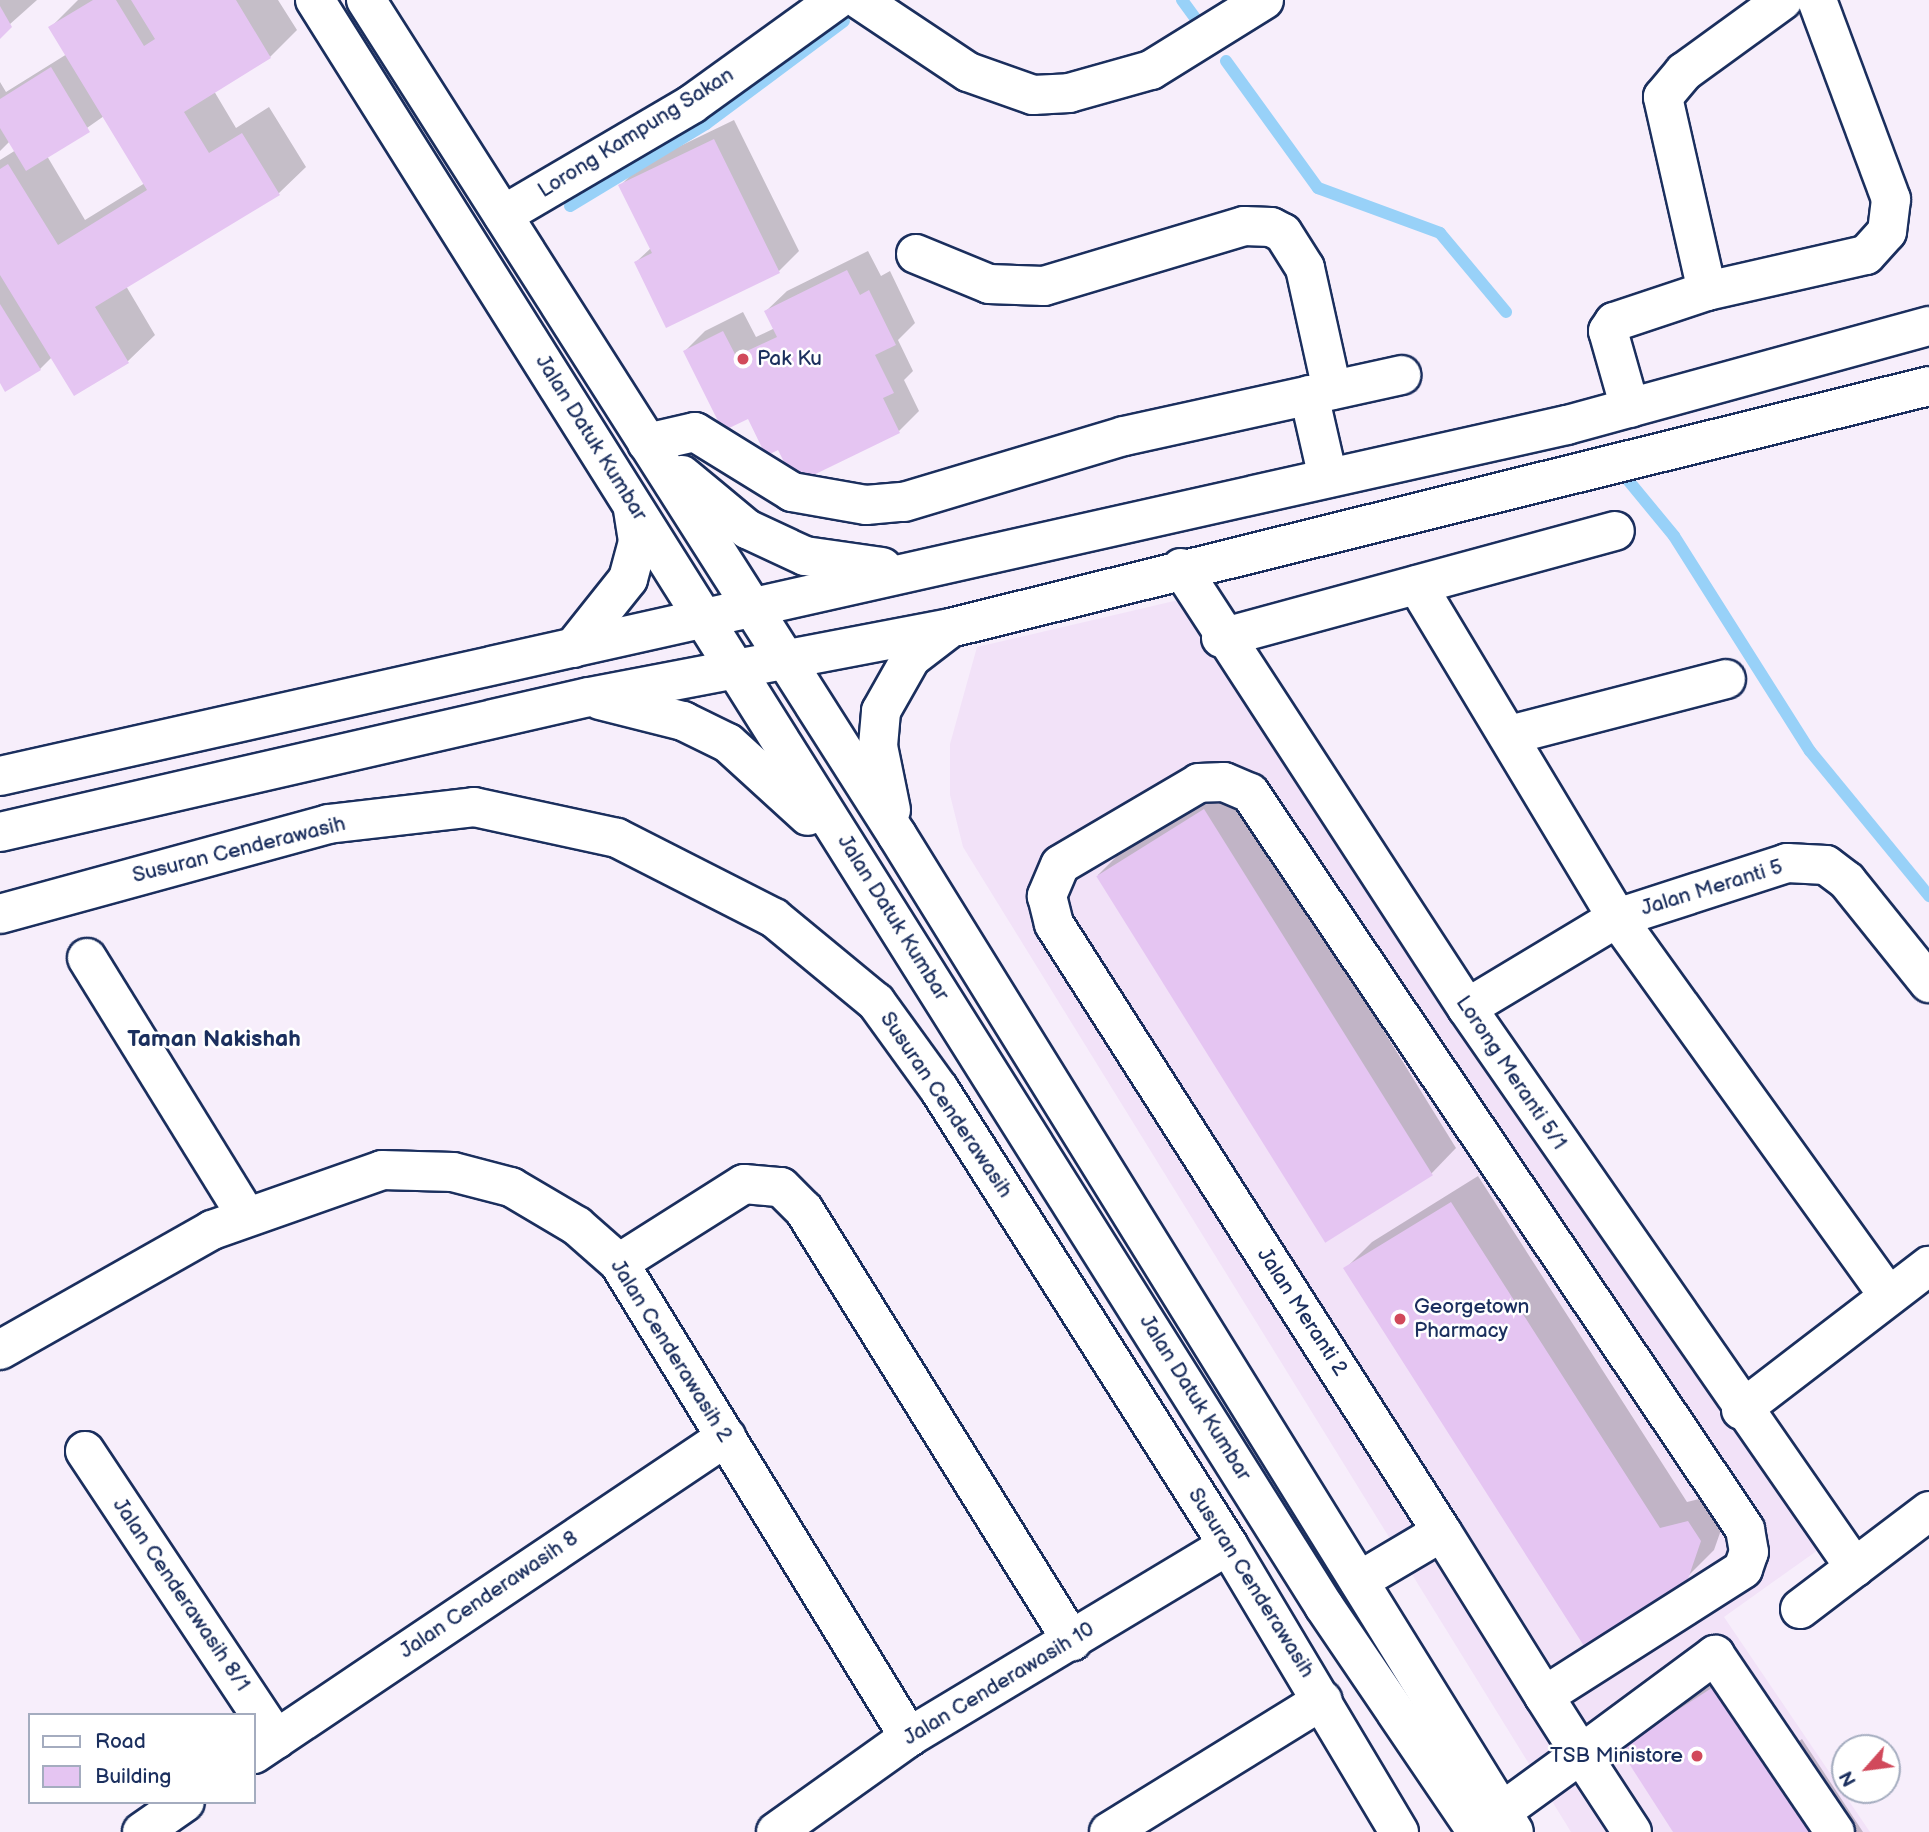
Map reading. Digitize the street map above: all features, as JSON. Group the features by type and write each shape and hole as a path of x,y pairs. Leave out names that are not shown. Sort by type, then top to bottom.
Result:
{"street":[{"name":"Jalan Datuk Kumbar","path":"315,0 1408,1738 1498,1825"},
{"name":"Jalan Datuk Kumbar","path":"366,0 897,835 1360,1581 1498,1825"},
{"name":"Lorong Kampung Sakan","path":"503,215 692,104 836,0"},
{"path":"860,0 968,72 1033,95 1069,93 1151,70 1264,0"},
{"path":"1707,290 1663,97 1684,72 1783,0"},
{"path":"1630,408 1608,331 1614,322 1707,290 1866,255 1887,232 1891,199 1818,0"},
{"path":"916,254 989,284 1044,286 1244,226 1270,227 1283,233 1305,268 1328,478"},
{"path":"0,776 1630,408 1929,326"},
{"path":"647,443 695,432 792,492 866,505 904,502 1044,459 1401,375"},
{"path":"0,832 589,697 950,628 1181,568 1929,386"},
{"path":"647,443 747,529 805,556 869,568 933,564"},
{"path":"573,648 628,579 638,541 633,505"},
{"path":"1221,638 1615,531"},
{"name":"Lorong Meranti 5/1","path":"1181,568 1221,638 1467,1008 1741,1410 1855,1568"},
{"path":"1417,585 1510,735 1617,918 1887,1294"},
{"path":"897,835 878,746 881,711 911,658 950,628"},
{"path":"1510,735 1726,679"},
{"path":"589,697 683,721 728,743 772,777 875,890"},
{"name":"Jalan Meranti 2","path":"1632,1832 1054,923 1047,895 1060,864 1199,783 1224,782 1251,793 1745,1530 1749,1552 1743,1569 1686,1608"},
{"name":"Susuran Cenderawasih","path":"0,914 328,824 474,807 617,838 774,918 876,1002 939,1089 1228,1545 1399,1832"},
{"name":"Jalan Meranti 5","path":"1467,1008 1617,918 1787,863 1826,865 1873,910 1929,983"},
{"path":"87,958 246,1215"},
{"name":"Jalan Cenderawasih 2","path":"0,1350 246,1215 382,1170 453,1172 511,1187 577,1226 619,1263 909,1737"},
{"path":"619,1263 744,1184 781,1188 804,1210 1072,1641"},
{"path":"1741,1410 1887,1294 1929,1266"},
{"name":"Jalan Cenderawasih 8","path":"265,1747 726,1437"},
{"name":"Jalan Cenderawasih 8/1","path":"85,1451 244,1713"},
{"path":"1800,1609 1929,1511"},
{"path":"1360,1581 1442,1532"},
{"name":"Jalan Cenderawasih 10","path":"776,1832 909,1737 1228,1545"},
{"path":"1544,1696 1686,1608 1835,1832"},
{"path":"1498,1825 1581,1754 1715,1655"},
{"path":"1109,1832 1322,1700"},
{"path":"142,1832 182,1804"}],"shaded area":[{"path":"1187,598 1818,1550 1724,1617 1831,1775 1831,1804 1851,1804 1870,1832 1571,1832 963,847 950,795 950,744 977,647"}],"building":[{"path":"93,0 116,0 144,46 155,39 131,0 236,0 271,58 184,112 209,153 242,133 280,195 95,307 129,363 74,396 0,275 0,169 8,164 58,245 147,190 48,27"},
{"path":"0,6 12,27 0,39"},
{"path":"51,67 90,132 26,171 0,128 0,99"},
{"path":"714,139 780,273 666,328 634,262 652,253 618,185"},
{"path":"847,270 860,295 869,290 896,345 875,355 894,393 883,398 900,433 795,484 778,450 766,456 748,419 723,431 683,351 723,331 736,356 777,337 764,311"},
{"path":"0,304 41,370 5,392 0,383"},
{"path":"1204,809 1433,1175 1325,1243 1096,876"},
{"path":"1451,1202 1660,1528 1688,1521 1701,1541 1688,1579 1584,1646 1343,1268"},
{"name":"TSB Ministore","path":"1721,1682 1819,1832 1673,1832 1619,1748"}],"waterway":[{"path":"1182,0 1200,25"},
{"path":"570,206 706,124 844,21"},
{"path":"1226,61 1318,188 1440,233 1506,312"},
{"path":"1618,468 1674,536 1810,751 1929,896"}],"place":[{"name":"Pak Ku","path":"743,359"},
{"name":"Georgetown Pharmacy","path":"1400,1319"},
{"name":"TSB Ministore","path":"1697,1756"}],"district":[{"name":"Taman Nakishah","path":"214,1039"}]}
